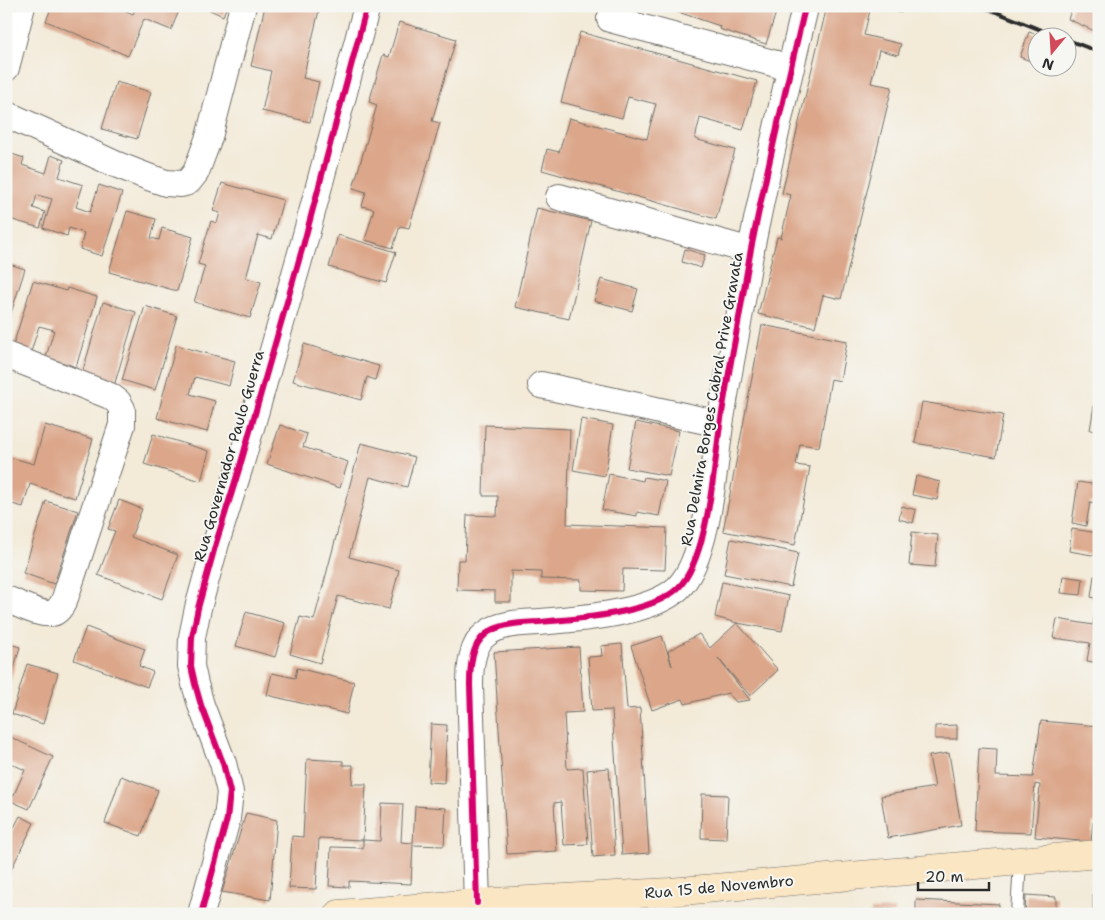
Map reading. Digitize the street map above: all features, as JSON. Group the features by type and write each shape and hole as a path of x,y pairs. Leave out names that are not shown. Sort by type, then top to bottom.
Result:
{"main road":[{"name":"Rua 15 de Novembro","path":"339,914 477,903 670,892 1099,854"}],"street":[{"path":"6,68 22,6"},
{"path":"6,114 115,164 151,178 166,183 185,183 196,172 209,137 243,6"},
{"name":"Rua Governador Paulo Guerra","path":"201,914 227,819 230,792 223,763 201,706 195,684 191,666 192,637 216,543 303,246 368,6"},
{"name":"Rua Delmira Borges Cabral Prive Gravata","path":"477,903 470,685 470,669 475,651 484,635 494,629 516,624 578,619 642,608 662,599 678,588 695,561 708,508 720,424 751,251 804,12"},
{"path":"610,19 791,68"},
{"path":"559,197 751,251"},
{"path":"6,355 104,393 118,402 122,409 122,425 62,606 55,612 45,614 6,599"},
{"path":"541,385 720,424"}],"lane":[{"path":"1017,914 1020,861"}],"building":[{"path":"52,6 115,6 133,14 136,6 181,6 171,30 144,19 128,56 46,21"},
{"path":"201,6 227,6 223,16"},
{"path":"265,6 320,6 303,78 319,82 310,122 262,111 271,71 251,66"},
{"path":"778,6 766,44 719,29 720,26 663,7"},
{"path":"827,6 871,6 864,35 901,44 898,55 879,50 871,83 892,87 841,299 823,295 815,327 758,314 777,237 781,238 791,195 782,193"},
{"path":"877,6 903,6 901,13"},
{"path":"1073,6 1089,6 1099,11 1099,33 1068,19"},
{"path":"399,22 456,39 432,121 440,123 409,228 400,226 393,248 365,240 374,209 362,206 366,192 353,188 377,105 369,102 383,55 389,57"},
{"path":"580,32 757,81 743,130 700,118 695,139 735,150 716,219 542,170 547,149 559,152 569,118 647,139 656,104 628,97 622,118 561,102"},
{"path":"1028,35 1028,60 1020,57"},
{"path":"116,82 151,92 137,139 102,129"},
{"path":"6,152 24,158 22,165 46,173 51,155 64,160 59,177 83,185 76,207 90,212 99,185 122,193 102,256 80,249 84,233 69,228 67,236 43,228 52,199 37,195 33,208 45,212 40,228 6,218"},
{"path":"222,183 283,200 272,239 258,235 246,278 261,282 250,318 194,302 205,266 198,264 211,221 217,223 220,213 213,211"},
{"path":"537,208 591,221 569,319 515,307"},
{"path":"127,211 156,219 151,238 159,240 162,228 193,237 177,291 109,272"},
{"path":"338,235 396,252 386,283 329,267"},
{"path":"685,249 705,255 701,268 682,262"},
{"path":"6,263 25,269 7,326 6,326"},
{"path":"601,279 638,289 632,311 594,301"},
{"path":"33,281 66,291 67,288 97,297 76,367 46,357 54,330 39,326 30,355 12,349"},
{"path":"103,302 136,312 114,386 81,377"},
{"path":"145,306 177,316 155,390 122,380"},
{"path":"762,325 847,341 840,381 831,379 819,447 800,444 796,465 810,467 795,545 723,531"},
{"path":"304,344 379,366 375,380 367,377 361,400 293,381"},
{"path":"176,345 235,361 229,386 195,377 190,394 215,401 207,432 157,418"},
{"path":"1099,382 1099,431 1090,430"},
{"path":"922,402 1003,415 996,457 915,443"},
{"path":"581,419 613,425 605,476 573,470"},
{"path":"636,422 679,431 669,476 627,468"},
{"path":"45,425 93,439 75,498 30,484 23,507 12,504 6,522 6,456 34,464"},
{"path":"280,425 307,434 303,447 348,462 340,488 267,464"},
{"path":"485,425 570,429 567,524 667,528 665,570 623,569 622,591 581,590 581,580 541,579 541,572 511,571 511,602 495,602 495,591 457,590 458,560 465,560 467,515 497,516 498,496 483,496"},
{"path":"153,434 209,451 201,481 144,464"},
{"path":"361,443 415,457 407,487 370,477 349,557 399,570 389,609 338,596 320,663 290,654 300,617 314,620"},
{"path":"609,474 643,481 644,477 666,481 659,516 637,512 637,516 602,510"},
{"path":"916,476 940,482 937,500 912,495"},
{"path":"1078,482 1099,485 1096,503 1090,502 1086,526 1072,523"},
{"path":"119,500 142,509 131,537 178,555 162,599 98,575 115,531 108,529"},
{"path":"46,501 78,511 54,584 23,573"},
{"path":"902,506 916,510 913,523 899,519"},
{"path":"1072,529 1099,533 1098,556 1069,551"},
{"path":"912,532 938,535 935,567 909,565"},
{"path":"731,539 798,553 791,587 724,574"},
{"path":"1063,576 1083,579 1081,595 1061,593"},
{"path":"1094,576 1099,577 1099,663 1087,661 1090,643 1053,638 1057,619 1093,625 1097,599 1091,597"},
{"path":"722,582 789,596 782,631 715,617"},
{"path":"246,612 285,623 275,657 236,646"},
{"path":"737,623 778,670 750,696 718,658 750,700 736,702 728,693 685,704 683,699 652,710 631,646 662,636 672,666 668,651 699,634 710,648"},
{"path":"86,627 145,649 139,666 153,672 147,687 74,660"},
{"path":"6,643 20,647 7,692 6,692"},
{"path":"622,644 627,709 640,708 649,853 622,855 612,710 592,711 588,657 602,656 601,646"},
{"path":"579,647 583,712 564,713 567,769 583,768 588,844 564,845 561,802 554,803 557,851 507,854 494,652"},
{"path":"27,664 58,673 43,724 12,714"},
{"path":"297,668 354,682 347,714 267,695 272,673 295,678"},
{"path":"1041,721 1099,726 1099,823 1093,822 1091,842 1035,837 1040,785 1035,784 1031,833 975,831 979,748 997,749 996,776 1033,777"},
{"path":"431,724 447,725 444,783 428,782"},
{"path":"957,725 957,739 935,739 935,726"},
{"path":"6,735 53,757 29,809 11,801 25,770 6,761"},
{"path":"949,753 961,825 888,838 881,796 935,787 929,756"},
{"path":"307,759 343,761 343,765 353,765 352,784 366,784 363,840 319,838 316,889 289,888 292,836 303,837"},
{"path":"609,768 615,855 593,857 587,770"},
{"path":"121,776 158,790 141,836 105,823"},
{"path":"702,794 728,795 726,839 701,838"},
{"path":"382,803 403,804 401,842 413,843 415,806 446,808 444,846 413,845 411,884 349,881 349,887 329,886 331,847 363,848 363,840 380,841"},
{"path":"246,813 277,820 270,900 222,892"},
{"path":"20,816 34,823 6,880 6,843"},
{"path":"1093,894 1099,894 1099,914 1093,914"},
{"path":"1026,895 1056,897 1056,914 1025,914"},
{"path":"916,900 999,904 998,914 916,914"},
{"path":"894,909 895,914 871,914 871,910"}],"railway":[{"path":"981,6 1036,28"},
{"path":"1078,44 1099,52"}],"cycle path":[{"path":"201,914 227,819 230,792 223,763 195,684 191,666 192,637 216,543 303,246 367,6"},
{"path":"477,903 470,685 474,650 486,634 504,626 612,614 650,604 666,597 678,588 688,574 703,535 708,511 722,413 751,249 776,130 804,12"}]}
